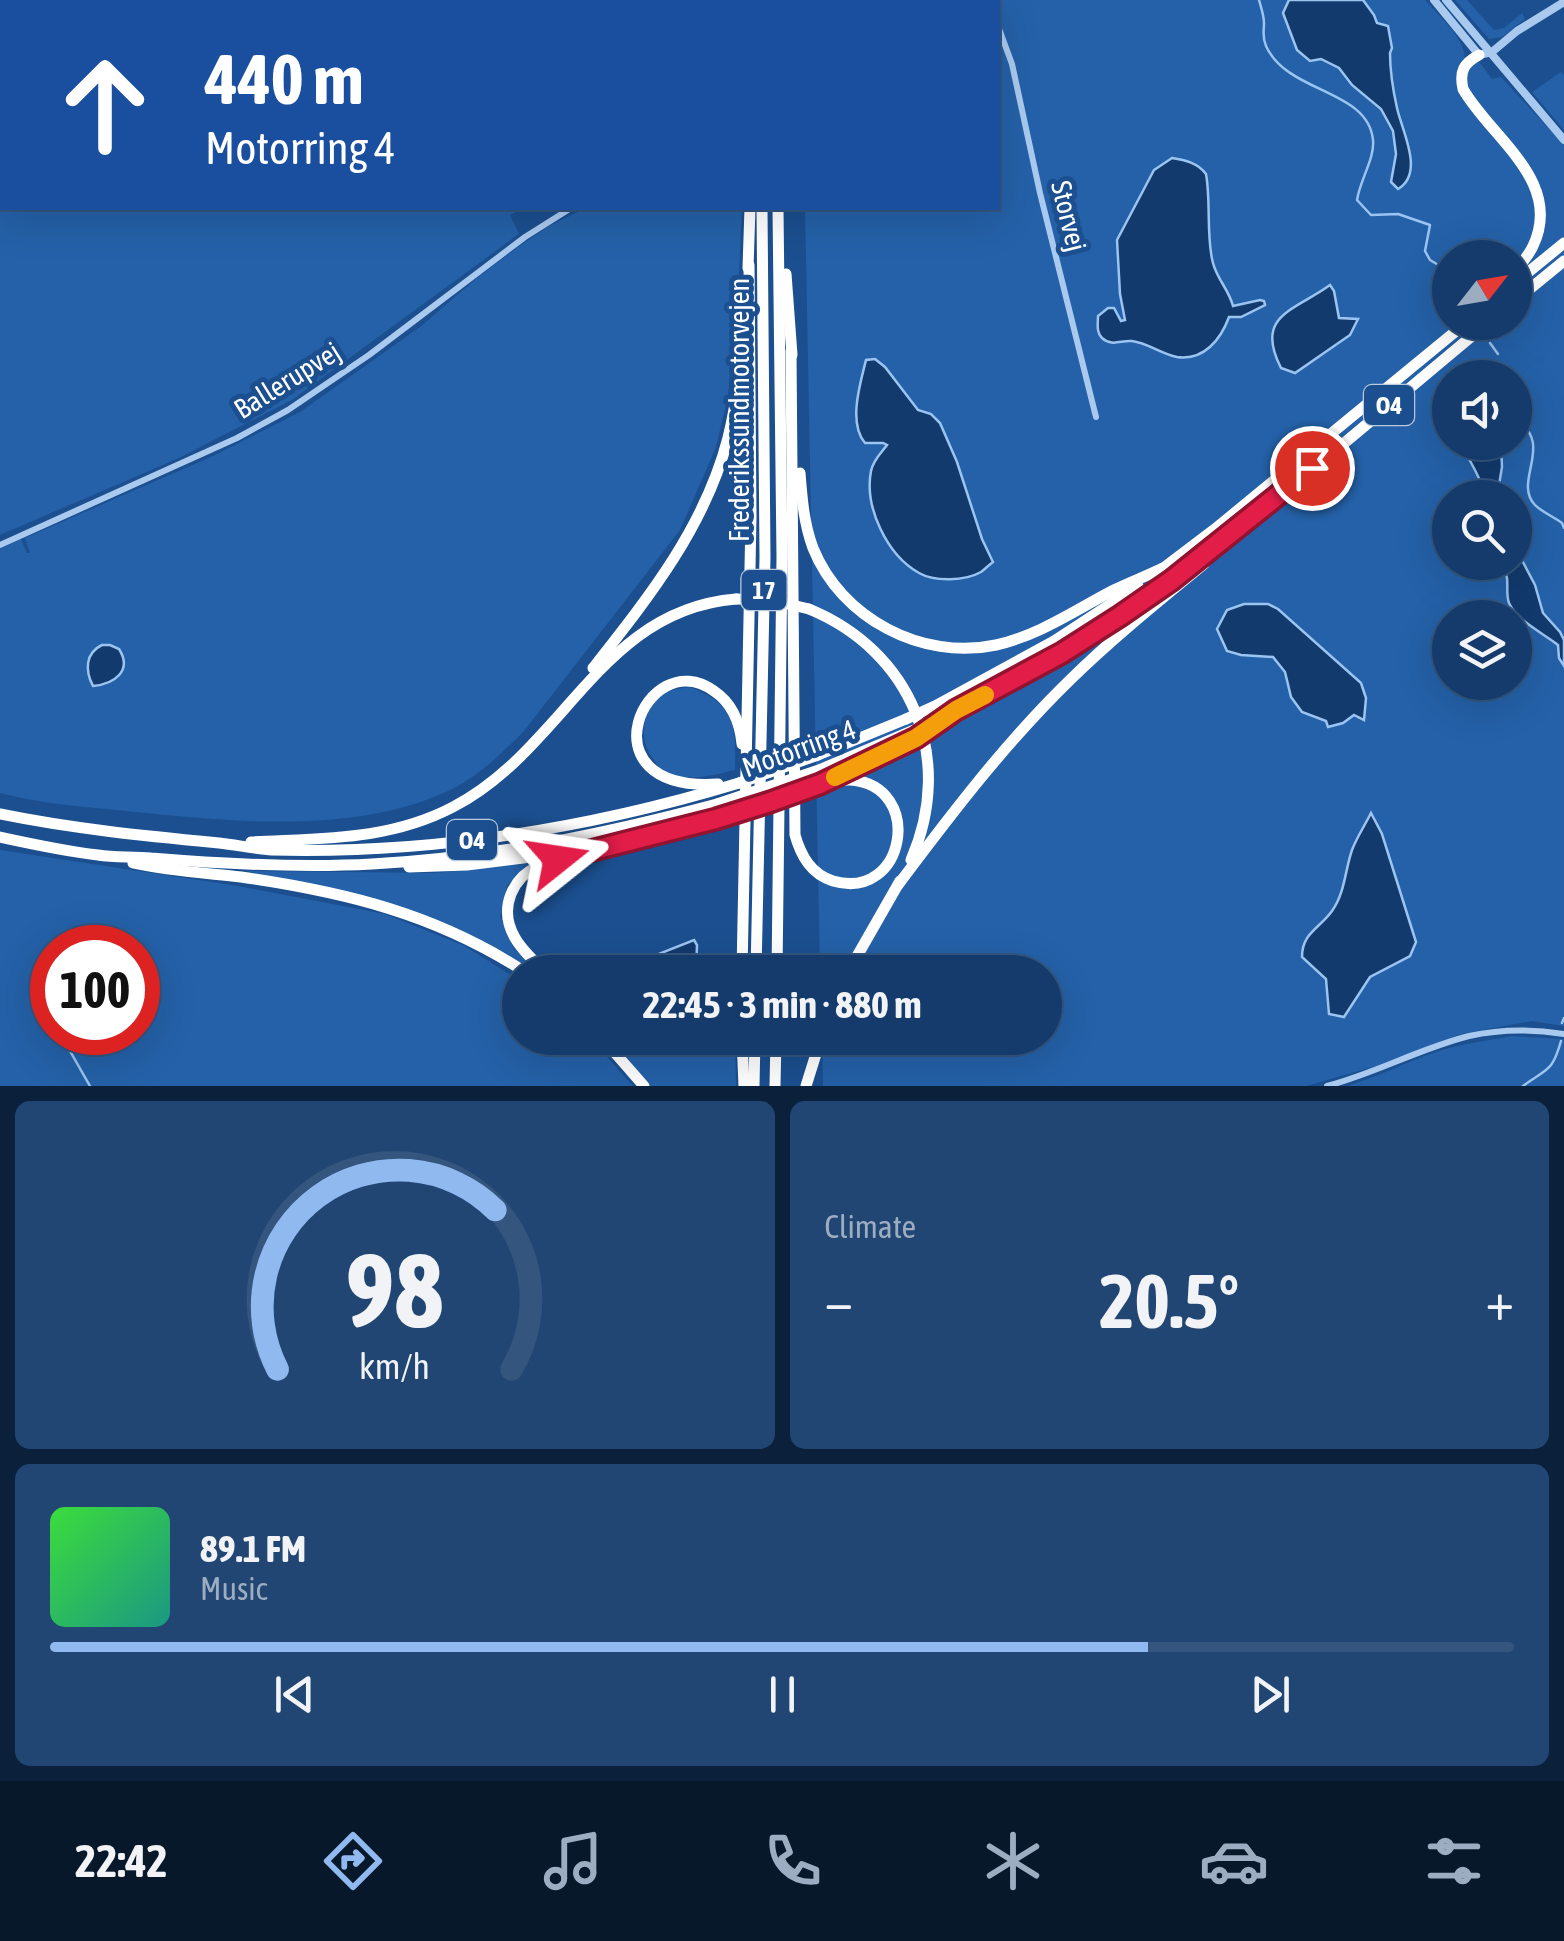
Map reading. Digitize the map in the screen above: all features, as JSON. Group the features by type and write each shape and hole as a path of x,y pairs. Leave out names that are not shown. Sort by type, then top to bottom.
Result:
{"highway":[{"path":"1484,53 1469,60 1461,81 1526,166 1538,193 1540,220 1532,247"},
{"path":"558,718 581,682 652,593 679,553 706,500 728,439 736,400 750,210"},
{"name":"Frederikssundmotorvejen","path":"756,955 765,540 762,210"},
{"path":"528,955 510,930 507,913 517,883 545,863 716,819 820,784 852,780 874,788 892,807 898,819 897,847 884,869 872,877 843,883 829,880 807,864 795,835 791,351 790,305 778,211"},
{"name":"Frederikssundmotorvejen","path":"777,955 782,557 778,211"},
{"path":"1532,269 1564,242"},
{"path":"1532,287 1564,261"},
{"path":"742,778 748,714 751,517 748,265"},
{"name":"Motorring 4","path":"0,837 100,856 247,864 376,864 506,850 642,824 819,770 939,715 1163,568 1445,340"},
{"name":"Motorring 4","path":"939,715 956,710 1062,653 1172,580 1467,340"},
{"path":"791,351 807,530 838,590 875,622 921,643 992,646 1044,629 1163,568"},
{"path":"898,885 975,784 1057,693 1104,648 1243,532 1288,488"},
{"path":"221,844 356,838 426,820 454,807 502,775 611,658 650,626 700,604 736,598 771,600 809,609 844,626 876,652 902,685 920,720 928,762 927,803 918,841 858,955"},
{"path":"741,955 742,778 741,732 736,718 727,702 707,686 682,682 649,699 638,722 638,744 656,774 686,785 718,787 742,778"},
{"path":"820,784 912,729"},
{"name":"Motorring 4","path":"742,778 912,729"},
{"name":"Motorring 4","path":"0,814 111,832 267,850 318,850 436,844 563,827 639,811 718,787"},
{"path":"376,864 467,865 594,849"},
{"path":"100,856 296,886 390,907 466,938 502,959"},
{"path":"617,1055 644,1086"},
{"path":"743,1055 744,1086"},
{"path":"754,1086 755,1055"},
{"path":"775,1086 776,1055"},
{"path":"806,1086 815,1055"}],"street":[{"path":"1434,0 1564,140"},
{"path":"1446,0 1484,53"},
{"path":"1484,53 1563,6"},
{"name":"Storvej","path":"1000,31 1012,64 1096,417"},
{"name":"Ballerupvej","path":"0,545 237,438 288,410 566,210"},
{"path":"1327,1086 1465,1037 1506,1031 1564,1034"}],"shaded area":[{"path":"1000,0 1425,0 1456,35 1471,66 1478,60 1492,79 1501,77 1564,145 1564,1026 1532,1021 1461,1034 1376,1066 1306,1086 823,1086 822,1055 1062,1055 1062,955 820,955 805,210 1000,210"},
{"path":"1289,0 1363,0 1377,23 1388,26 1393,88 1411,162 1406,182 1398,189 1391,182 1396,154 1393,131 1381,109 1352,85 1339,68 1321,59 1310,61 1297,50 1283,13"},
{"path":"1455,0 1467,0 1494,30 1504,28 1522,13 1525,19 1502,37 1489,39"},
{"path":"1561,72 1564,75 1564,130 1532,92"},
{"path":"1172,158 1195,165 1206,174 1211,253 1233,306 1260,300 1265,305 1241,317 1229,317 1210,347 1187,357 1171,356 1138,342 1109,342 1100,336 1098,328 1098,316 1108,308 1114,308 1121,321 1125,320 1117,240 1154,170"},
{"path":"0,210 519,210 510,215 519,234 292,400 179,458 0,535"},
{"path":"582,210 742,210 728,396 716,447 680,530 524,731 457,787 410,805 333,819 213,819 68,805 0,793 0,549 21,539 30,553 25,538 213,456 300,412 420,327 477,278 549,226"},
{"path":"1330,285 1339,318 1358,319 1350,335 1295,373 1281,368 1272,336 1275,325 1282,316"},
{"path":"875,359 918,410 931,414 940,423 993,562 981,572 950,579 926,576 897,555 880,529 871,500 871,471 887,445 865,443 856,414 866,360"},
{"path":"1470,460 1502,460 1500,480 1480,480"},
{"path":"1532,579 1543,613 1564,640 1564,666 1558,645 1532,627 1532,600 1508,597 1507,580"},
{"path":"1244,604 1268,604 1278,609 1361,683 1366,698 1364,720 1354,715 1328,727 1326,721 1302,712 1291,697 1285,672 1273,657 1227,651 1217,629 1227,610"},
{"path":"102,645 119,649 124,664 114,679 93,686 88,663"},
{"path":"690,687 717,701 730,718 735,770 704,777 680,777 662,769 649,752 644,723 652,706 667,692"},
{"path":"1371,813 1382,834 1416,942 1410,956 1370,977 1344,1017 1329,1014 1326,979 1302,957 1303,949 1308,937 1336,904 1352,850"},
{"path":"0,850 238,886 385,914 465,946 502,970 502,1055 605,1055 633,1086 0,1086"},
{"path":"533,863 507,885 500,917 514,949 521,955 505,955 404,909 244,871 435,873"},
{"path":"694,940 697,945 697,955 656,955"},
{"path":"1512,1036 1564,1039 1564,1086 1347,1086 1446,1049"},
{"path":"625,1055 735,1055 736,1086 649,1086"}],"waterway":[{"path":"1259,0 1265,43 1277,62 1291,74 1343,101 1368,123 1373,147 1357,200 1371,215 1398,214 1430,225 1425,251 1432,261"},
{"path":"1490,343 1498,354"},
{"path":"1532,440 1532,458"},
{"path":"1532,460 1529,495 1535,505 1564,528"},
{"path":"1562,1023 1564,1018"},
{"path":"1523,1086 1551,1065 1561,1041"},
{"path":"72,1055 90,1086"}],"slow traffic":[{"path":"835,777 916,738 985,695"}],"route":[{"path":"558,859 770,802 820,784 916,738 956,710 1062,653 1120,616 1172,580 1312,468"}]}
